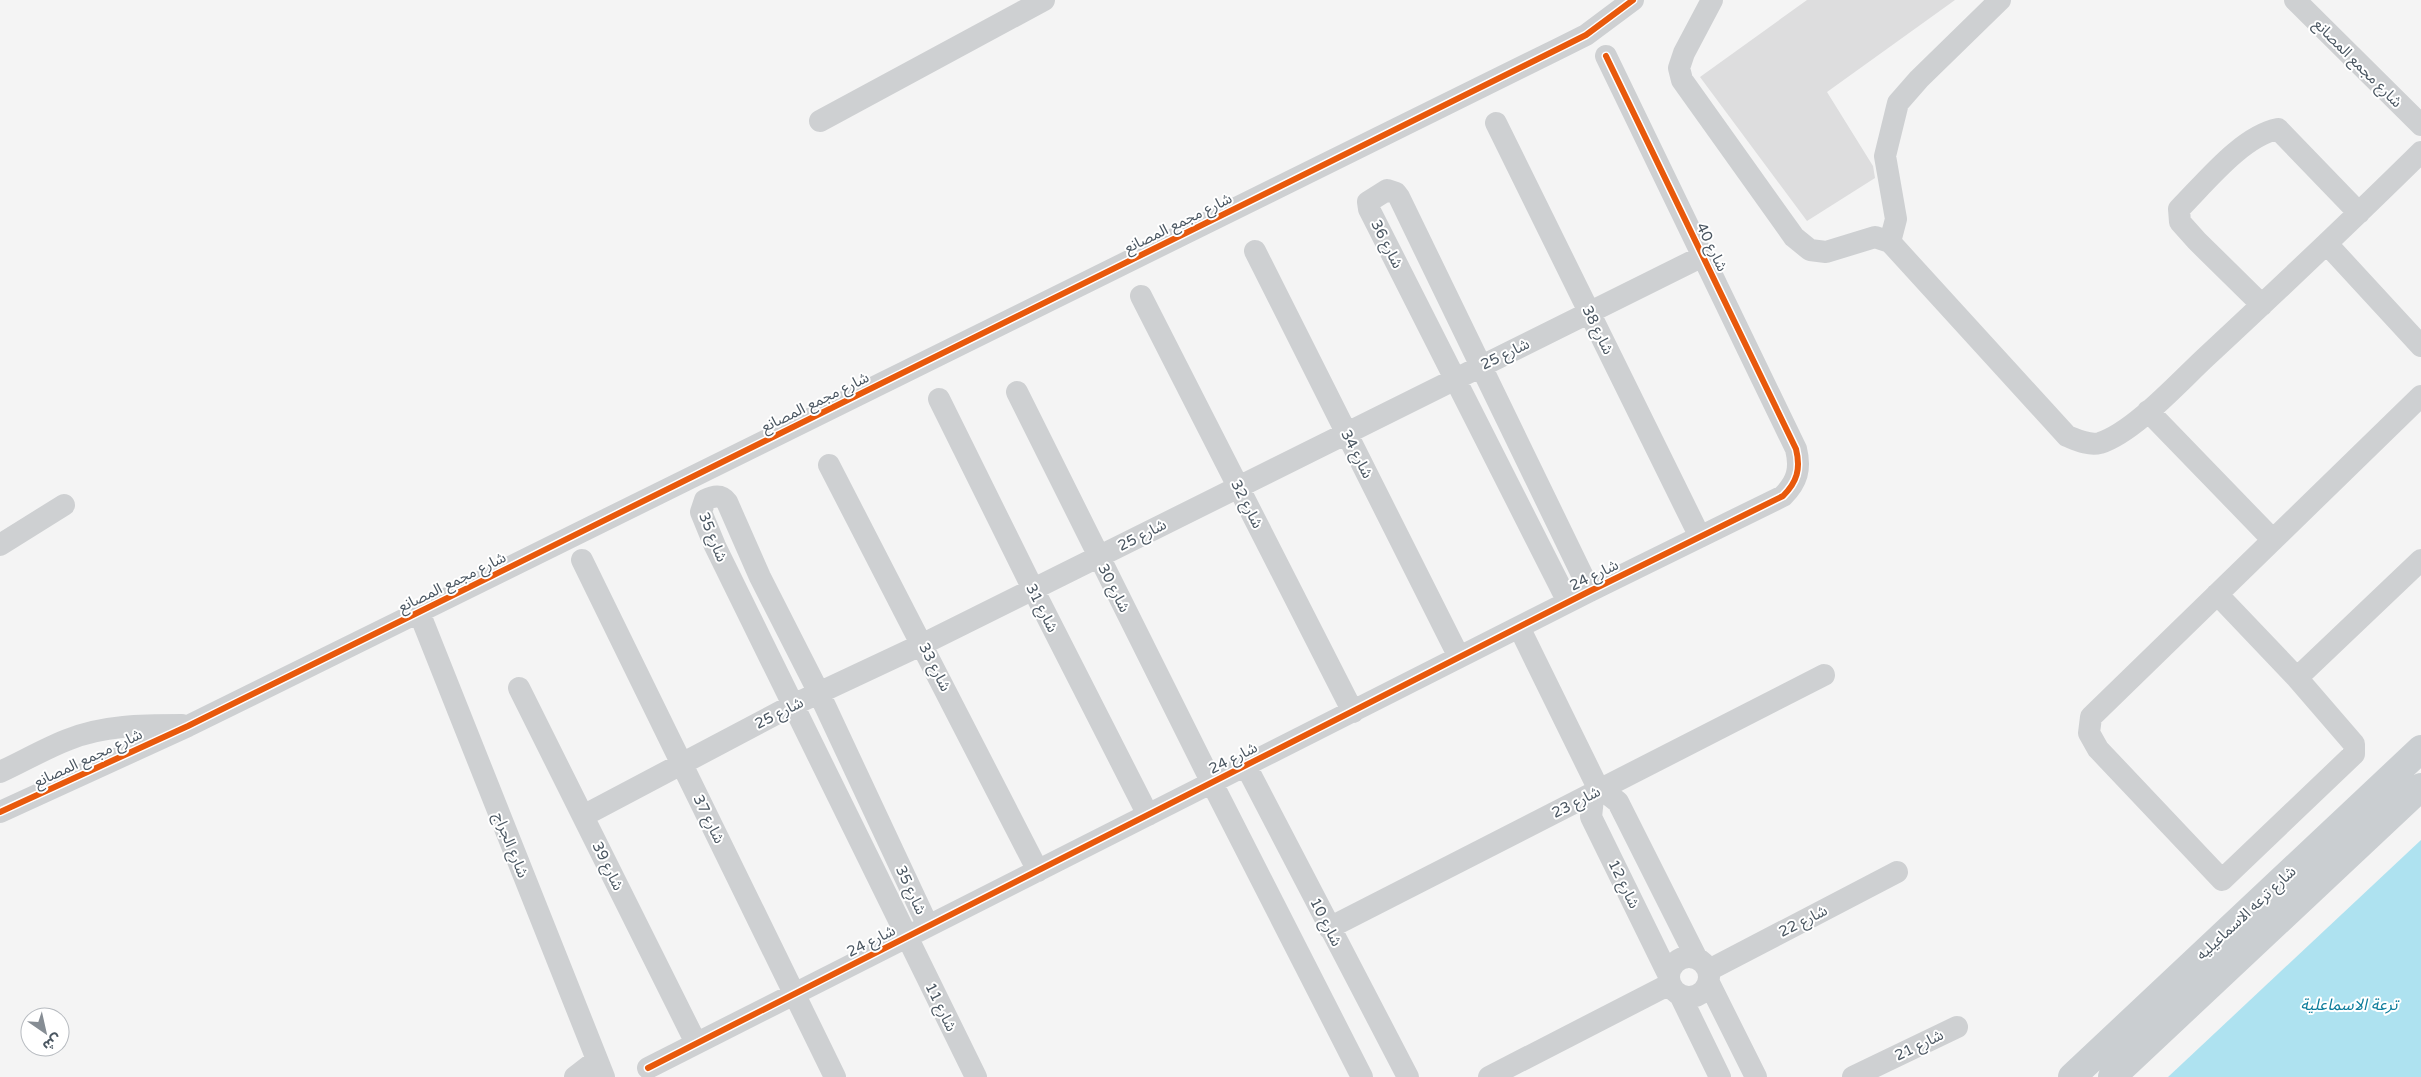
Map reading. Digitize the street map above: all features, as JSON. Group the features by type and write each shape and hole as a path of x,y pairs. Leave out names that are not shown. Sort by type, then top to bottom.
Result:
{"main road":[{"name":"شارع ترعه الاسماعيليه","path":"2072,1077 2421,749"},
{"name":"شارع ترعه الاسماعيليه","path":"2112,1077 2421,787"}],"street":[{"path":"820,121 1044,0"},
{"name":"شارع مجمع المصانع","path":"0,812 188,726 1558,49 1586,35 1634,0"},
{"path":"1712,0 1684,53 1679,68 1682,80 1794,237 1810,250 1826,252 1875,238 1890,242 2068,436 2083,443 2098,444 2113,438 2148,411 2327,244 2421,152"},
{"path":"1890,242 1896,219 1885,156 1898,103 1919,79 2000,0"},
{"name":"شارع مجمع المصانع","path":"2295,0 2421,125"},
{"name":"شارع 40","path":"1606,56 1796,450"},
{"name":"شارع 38","path":"1496,123 1700,537"},
{"path":"2262,305 2196,242 2180,222 2179,209 2234,154 2268,131 2278,129 2359,213"},
{"name":"شارع 36","path":"1568,602 1370,209 1368,202 1370,199 1387,190 1396,193 1399,197 1590,591"},
{"path":"2327,244 2421,346"},
{"name":"شارع 34","path":"1255,251 1459,657"},
{"name":"شارع 25","path":"583,816 793,705 1033,590 1703,256"},
{"name":"شارع 32","path":"1141,296 1352,712"},
{"name":"شارع 30","path":"1017,392 1212,783"},
{"path":"2217,594 2297,678 2354,744 2354,754 2222,880 2098,749 2089,733 2091,717 2217,594 2421,396"},
{"name":"شارع 31","path":"939,399 1033,590 1148,815"},
{"path":"2148,411 2273,540"},
{"name":"شارع 24","path":"648,1068 1568,602 1783,496 1792,487 1798,475 1799,462 1796,450"},
{"name":"شارع 33","path":"829,465 923,644 1038,871"},
{"name":"شارع 35","path":"906,937 705,522 701,505 711,497 724,498 727,502 760,577 819,693 928,926"},
{"path":"0,545 64,505"},
{"name":"شارع 37","path":"582,560 835,1077"},
{"path":"2297,678 2421,560"},
{"name":"شارع الجراج","path":"419,612 600,1069"},
{"name":"شارع 12","path":"1519,628 1599,790 1618,802 1705,970 1756,1077"},
{"name":"شارع 23","path":"1329,928 1824,676"},
{"name":"شارع 39","path":"520,688 696,1044"},
{"name":"شارع مجمع المصانع","path":"0,772 67,740 90,733 137,725 188,726"},
{"name":"شارع 10","path":"1246,766 1408,1077"},
{"path":"1212,783 1362,1077"},
{"name":"شارع 12","path":"1599,790 1593,798 1591,817 1720,1077"},
{"name":"شارع 22","path":"1705,970 1897,872"},
{"name":"شارع 11","path":"906,937 976,1077"},
{"path":"1689,956 1705,970 1706,989 1694,996 1673,985 1675,962 1689,956"},
{"path":"1489,1077 1673,985"},
{"name":"شارع 21","path":"1853,1077 1957,1026"},
{"path":"575,1077 600,1069"}],"water":[{"name":"ترعة الاسماعلية","path":"2421,840 2421,1077 2168,1077"}],"building":[{"path":"1807,0 1955,0 1827,92 1873,166 1875,178 1807,221 1700,77"}],"cycle path":[{"path":"0,812 188,726 1558,49 1586,35 1633,0"},
{"path":"648,1068 1590,591 1783,496 1792,486 1797,475 1796,449 1606,56"}]}
